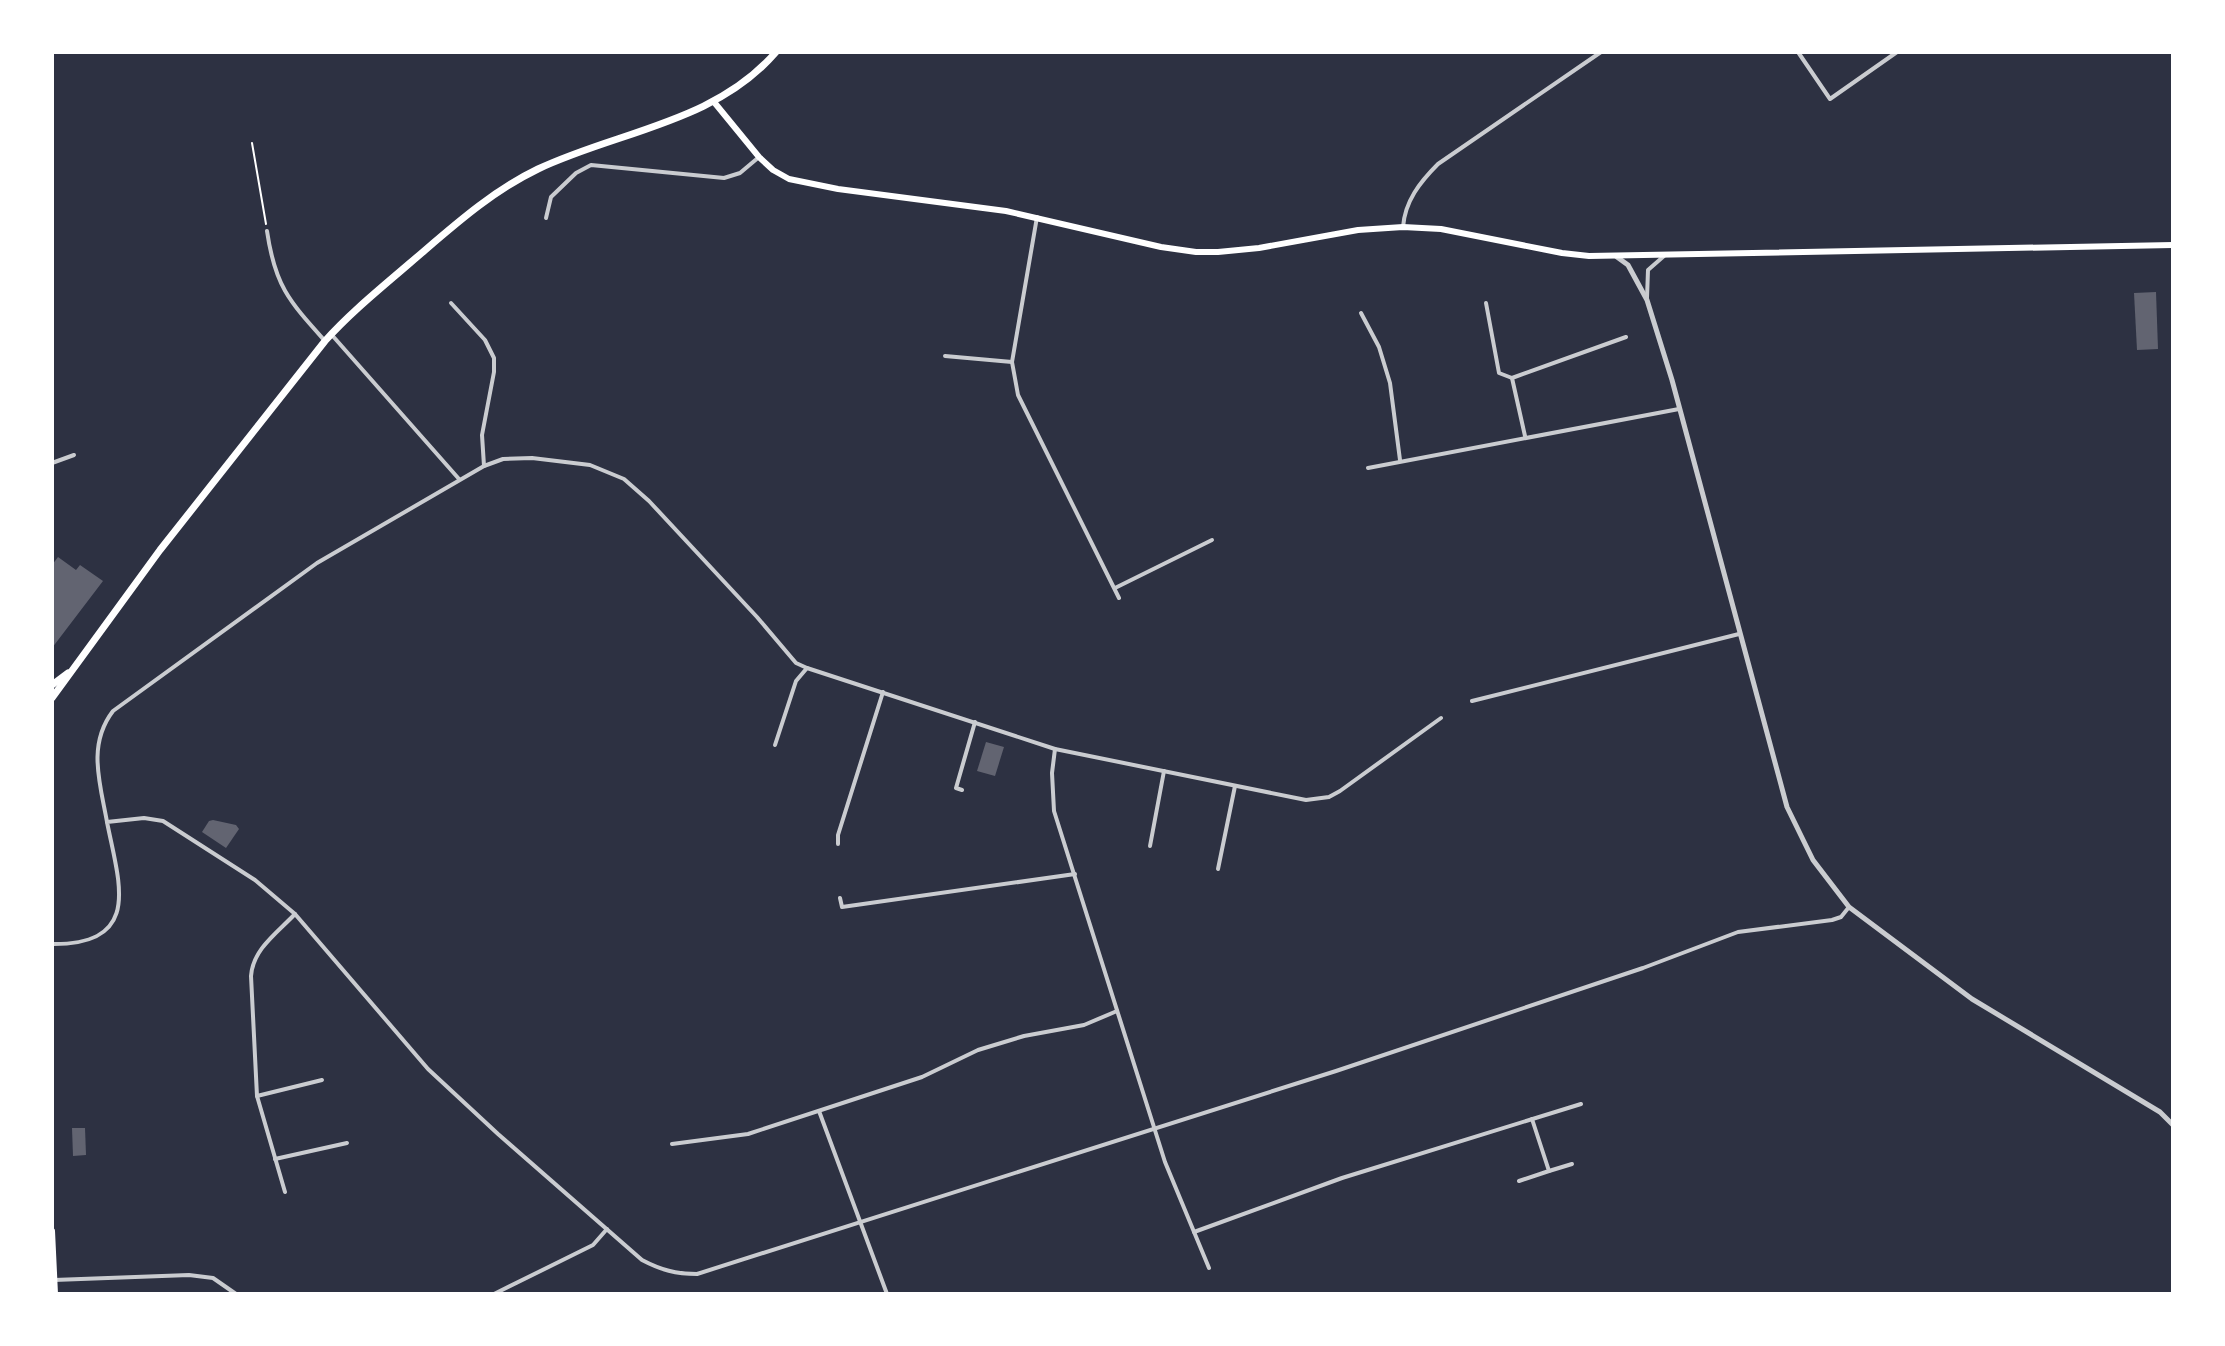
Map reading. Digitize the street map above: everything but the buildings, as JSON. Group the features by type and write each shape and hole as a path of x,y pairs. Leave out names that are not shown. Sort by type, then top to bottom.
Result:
{"main road":[{"path":"52,698 160,550 325,341 434,242 513,182 577,152 672,122 714,102 735,89 776,52"},
{"path":"714,102 759,157 789,179 838,189 1037,217 1161,247 1196,252 1259,248 1358,230 1403,227 1441,229 1562,253 1616,256 2173,245"},
{"path":"52,685 69,672"},
{"path":"52,1231 55,1294"}],"street":[{"path":"1403,227 1411,198 1438,164 1601,52"},
{"path":"1798,52 1830,99 1897,52"},
{"path":"546,218 555,191 591,165 724,178 740,173 759,157"},
{"path":"1037,217 1012,362 1018,395 1119,598"},
{"path":"267,231 274,268 284,291 325,341"},
{"path":"1616,256 1628,265 1647,300 1787,807 1813,860 1849,907 1972,999 2160,1112 2173,1125"},
{"path":"1647,300 1648,270 1664,256"},
{"path":"451,303 485,340 494,358 482,435 484,466"},
{"path":"1486,303 1499,373 1512,378 1626,337"},
{"path":"1361,313 1379,347 1390,383 1400,461"},
{"path":"331,334 460,479"},
{"path":"945,356 1012,362"},
{"path":"1512,378 1525,436"},
{"path":"1368,468 1679,409"},
{"path":"52,463 74,455"},
{"path":"52,944 82,943 97,937 109,928 120,903 97,745 100,731 113,711 317,563 460,479 503,459 532,458 590,465 624,479 649,501 796,663 1055,749 1297,799 1329,797 1441,718"},
{"path":"1115,588 1212,540"},
{"path":"1472,701 1739,634"},
{"path":"775,745 796,681 807,668"},
{"path":"838,844 883,692"},
{"path":"962,790 956,788 975,722"},
{"path":"1055,749 1052,773 1054,811 1155,1129 1209,1268"},
{"path":"1150,846 1164,771"},
{"path":"1218,869 1235,786"},
{"path":"107,822 144,818 163,821 255,880 295,914 428,1069 498,1134 642,1260 661,1270 697,1274 1155,1129 1575,991 1738,932 1832,920 1841,917 1849,907"},
{"path":"840,898 842,907 1075,874"},
{"path":"285,1192 257,1096 252,962 295,914"},
{"path":"672,1144 748,1134 922,1077 978,1050 1024,1036 1084,1025 1117,1011"},
{"path":"257,1096 322,1080"},
{"path":"1194,1232 1342,1178 1581,1104"},
{"path":"819,1111 887,1294"},
{"path":"1532,1119 1549,1171"},
{"path":"275,1159 347,1143"},
{"path":"1519,1181 1572,1164"},
{"path":"494,1294 593,1245 607,1229"},
{"path":"54,1280 189,1275 213,1278 236,1294"}],"path":[{"path":"252,143 267,231"}]}
